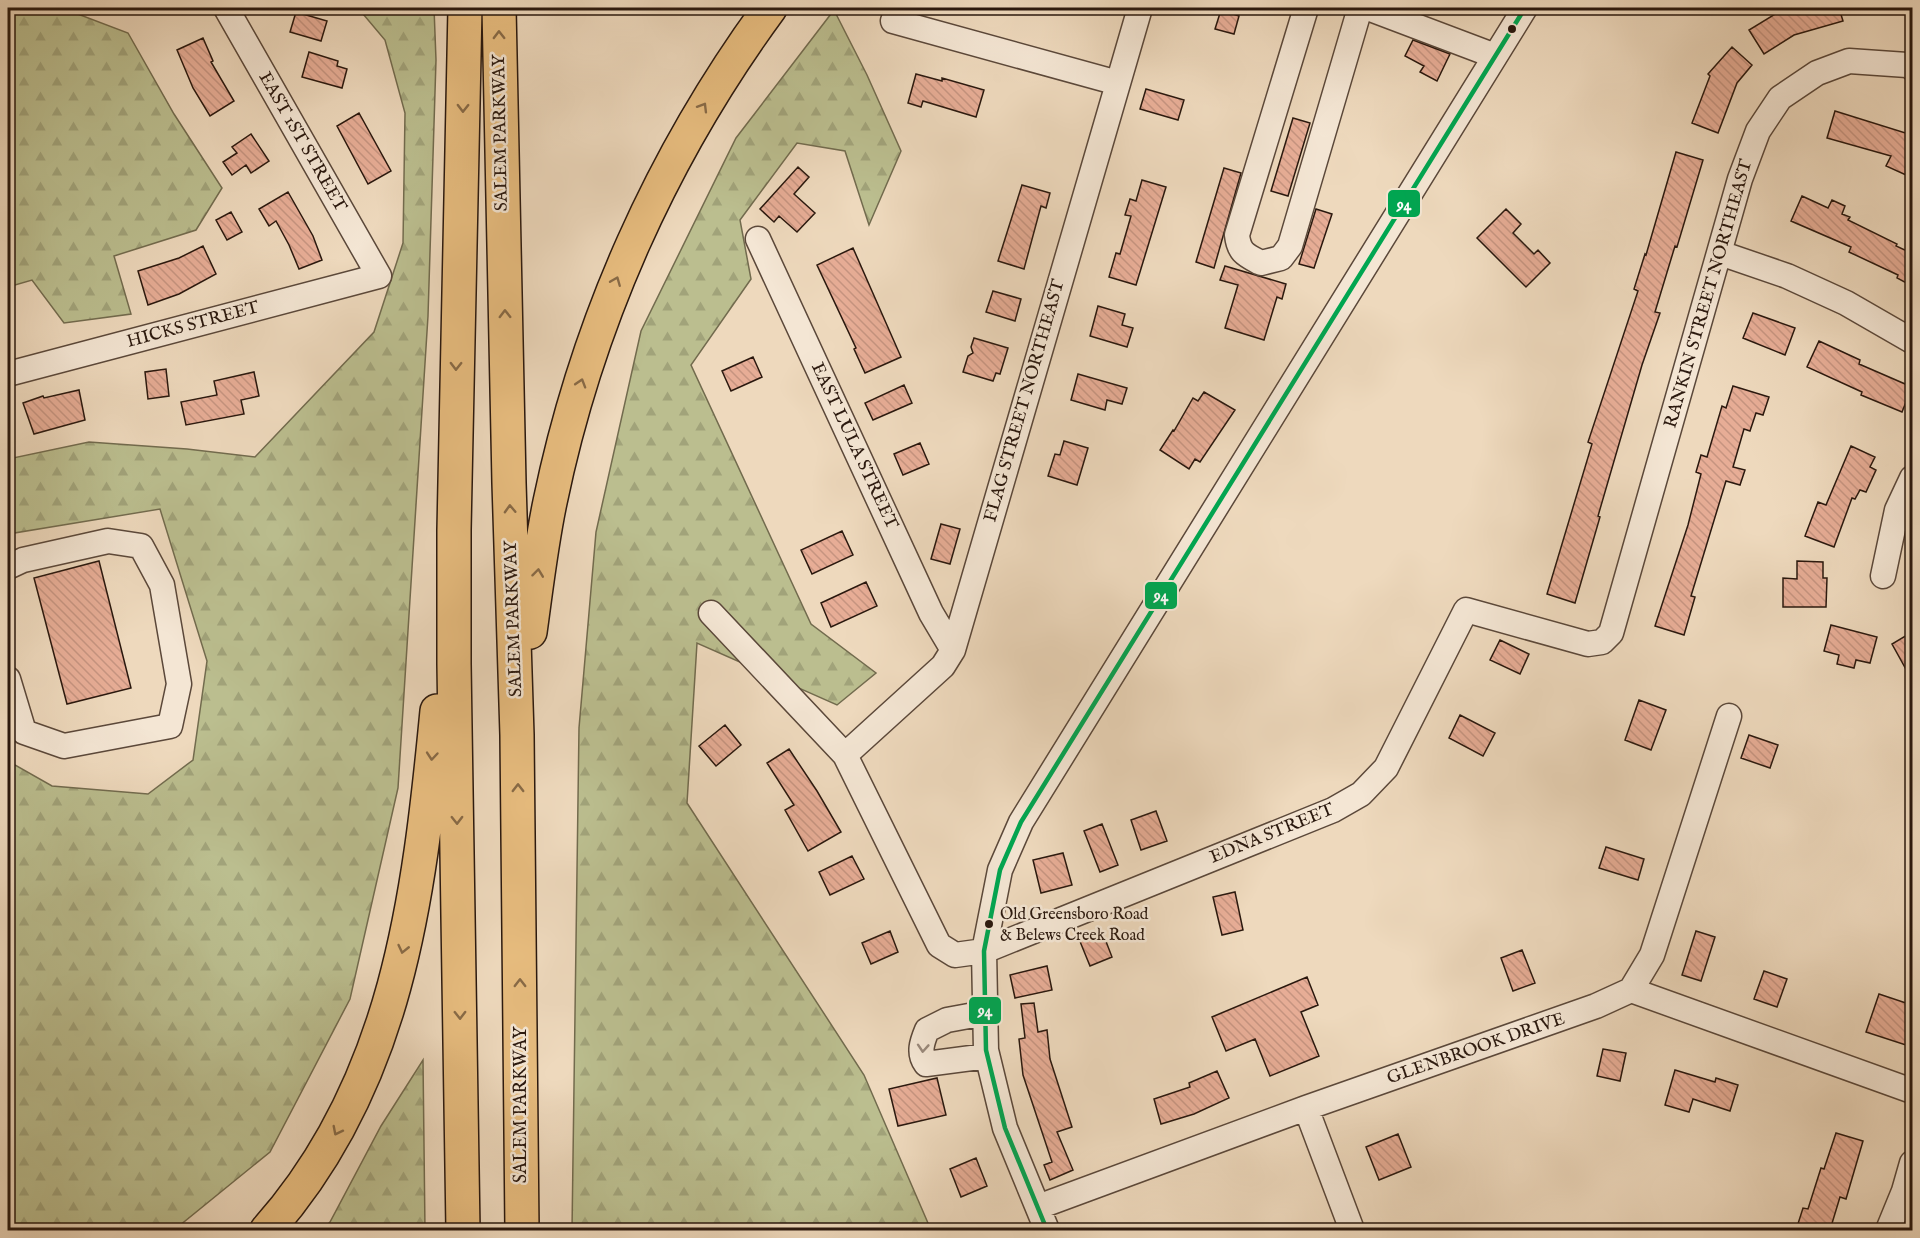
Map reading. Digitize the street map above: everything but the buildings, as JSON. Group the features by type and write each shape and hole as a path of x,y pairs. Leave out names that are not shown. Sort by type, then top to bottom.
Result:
{"highway":[{"name":"SALEM PARKWAY","path":"463,1230 454,531 465,8"},
{"name":"SALEM PARKWAY","path":"499,8 509,483 518,735 522,1230"},
{"path":"518,735 540,559 550,502 563,446 596,336 615,282 670,167 700,111 734,56 770,8"},
{"path":"267,1230 298,1193 333,1140 360,1083 389,1004 410,918 424,833 454,531"}],"street":[{"name":"EAST 1ST STREET","path":"226,8 379,276"},
{"name":"FLAG STREET NORTHEAST","path":"845,755 943,666 953,650 1140,8"},
{"path":"1306,8 1237,235 1238,246 1245,254 1262,262 1281,258 1290,246 1360,8"},
{"path":"1368,8 1495,56"},
{"path":"1047,1230 1005,1128 987,1056 984,951 1000,870 1021,822 1525,8"},
{"path":"893,21 1118,83"},
{"name":"RANKIN STREET NORTHEAST","path":"1466,610 1588,644 1602,642 1611,633 1740,179 1758,131 1780,98 1816,73 1849,61 1912,68"},
{"name":"EAST LULA STREET","path":"758,239 931,613 953,650"},
{"path":"1720,253 1787,276 1846,303 1912,340"},
{"name":"HICKS STREET","path":"8,374 379,276"},
{"path":"1883,576 1898,510 1912,478"},
{"path":"8,567 23,560 108,541 141,546 162,585 179,684 170,726 64,746 24,732 8,679"},
{"name":"EDNA STREET","path":"711,613 845,755 939,945 955,955 984,951 1333,810 1361,794 1386,768 1466,610"},
{"path":"1729,716 1652,955 1631,990 1912,1091"},
{"name":"GLENBROOK DRIVE","path":"1038,1207 1306,1108 1585,1010 1631,990"},
{"path":"985,1013 947,1020 927,1030 921,1045 923,1060 926,1064 987,1056"},
{"path":"1306,1108 1352,1230"},
{"path":"1888,1230 1904,1191 1912,1163"}],"green space":[{"path":"8,8 62,8 128,33 174,114 222,188 196,230 114,256 131,314 64,323 32,280 8,287"},
{"path":"358,8 434,8 436,60 428,316 398,788 350,999 270,1152 174,1230 8,1230 8,761 52,786 148,794 193,760 207,661 160,509 8,534 8,459 89,442 187,449 255,457 374,332 403,243 405,113 385,40"},
{"path":"834,10 867,75 901,151 869,225 845,151 797,143 740,220 751,279 691,365 811,624 876,673 837,705 697,643 687,803 864,1075 931,1230 572,1230 579,728 596,532 641,331 736,138"},
{"path":"423,1060 425,1230 322,1230 330,1222 381,1126"}],"transit line":[{"name":"94","path":"1047,1230 1005,1128 986,1050 984,951 1000,870 1021,822 1525,8"}],"place":[{"name":"Old Greensboro Road & Belews Creek Road","path":"989,924"}]}
